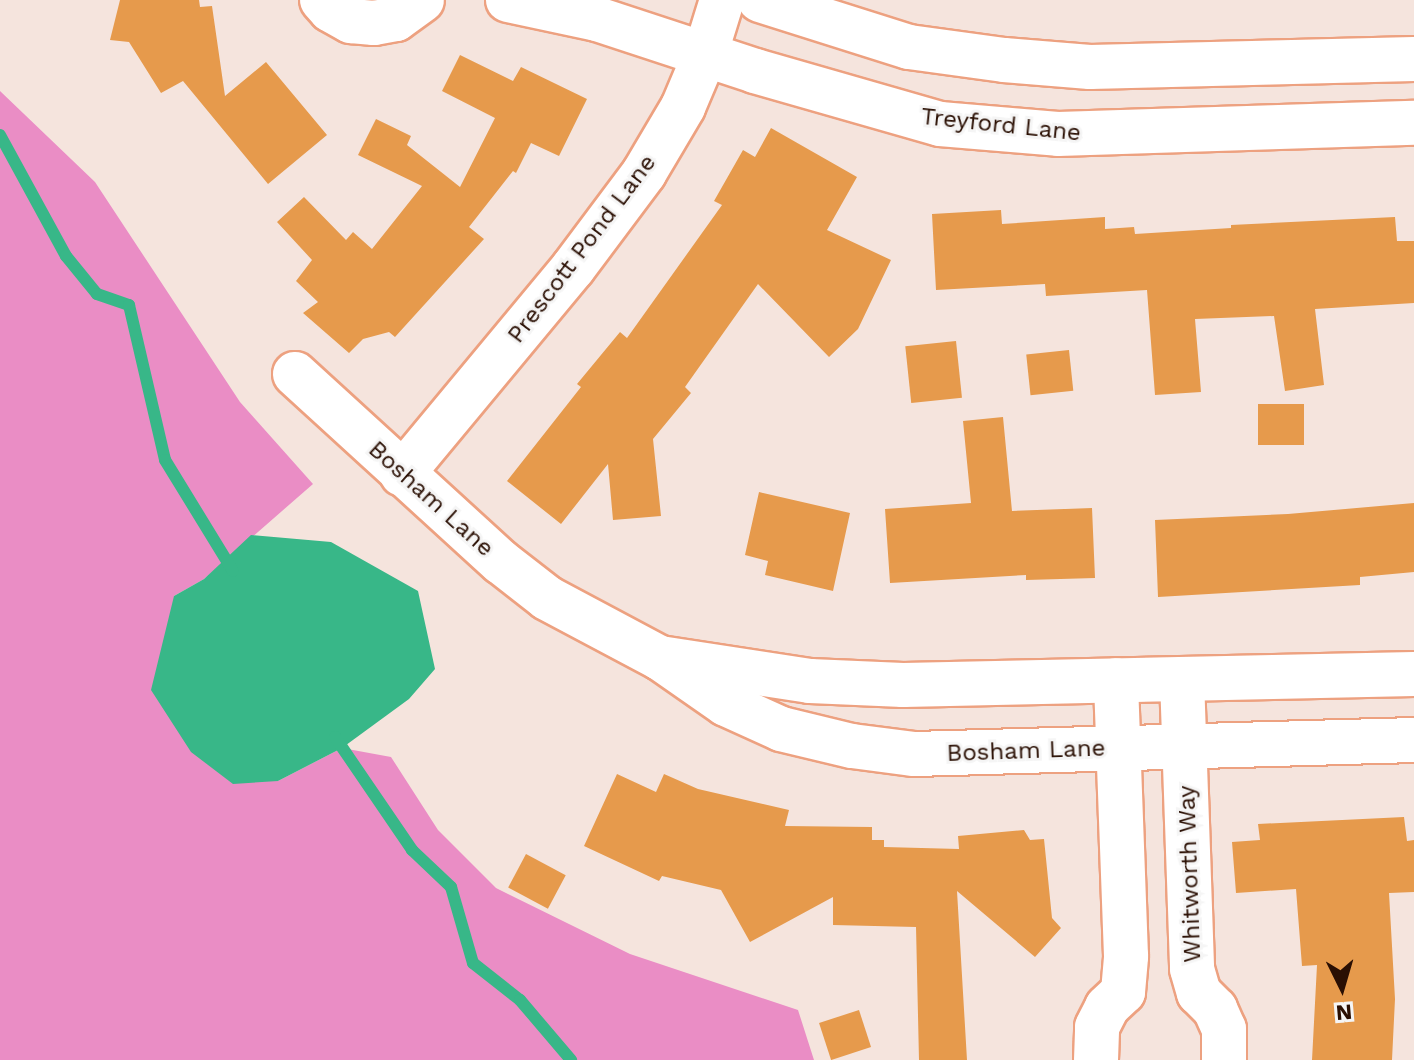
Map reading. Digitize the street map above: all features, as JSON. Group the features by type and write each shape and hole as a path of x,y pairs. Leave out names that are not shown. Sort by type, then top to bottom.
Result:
{"street":[{"path":"322,0 331,10 351,21 374,23 396,19 422,0"},
{"name":"Treyford Lane","path":"508,0 597,19 705,55 940,124 1089,134 1414,123"},
{"name":"Prescott Pond Lane","path":"402,474 573,268 638,182 683,107 705,55 722,0"},
{"path":"760,0 909,47 1090,67 1414,59"},
{"path":"1089,134 1090,67"},
{"name":"Bosham Lane","path":"295,374 463,530 547,598 660,658 740,710 781,729 852,746 914,754 1414,740"},
{"name":"Bosham Lane","path":"660,658 822,682 903,685 1414,674"},
{"name":"Whitworth Way","path":"1182,679 1192,969 1199,993 1215,1009 1224,1029 1224,1060"},
{"path":"1116,680 1126,956 1123,992"},
{"path":"1096,1060 1097,1027 1107,1007 1123,992 1142,983 1161,981 1181,984 1199,993"}],"shaded area":[{"path":"0,91 95,182 240,402 313,484 204,579 174,596 278,781 342,748 391,757 438,830 496,888 630,954 798,1010 814,1060 0,1060"},
{"path":"251,535 331,542 418,591 435,669 409,699 342,748 278,781 233,784 191,752 151,690 174,596 204,579"}],"building":[{"path":"120,0 199,0 200,7 212,6 225,96 266,62 327,135 268,184 183,81 161,93 129,42 110,40"},
{"path":"460,55 513,81 521,67 587,99 559,156 531,143 516,173 513,171 469,227 484,239 395,337 389,332 363,339 349,353 303,313 318,302 296,281 312,260 277,222 304,197 346,240 353,232 372,249 422,186 358,155 376,119 411,136 407,145 460,187 495,118 442,91"},
{"path":"771,128 857,177 827,230 891,260 858,329 829,357 758,284 685,387 691,393 653,439 661,516 613,520 608,464 561,524 507,481 581,387 577,384 620,332 627,338 722,205 714,201 743,150 755,157"},
{"path":"1001,210 1002,224 1105,217 1105,229 1134,227 1135,234 1231,228 1231,225 1395,217 1397,241 1414,241 1414,303 1315,309 1324,385 1285,391 1274,316 1195,319 1201,392 1155,395 1147,290 1046,296 1045,284 936,290 932,214"},
{"path":"956,341 962,398 911,403 905,346"},
{"path":"1069,350 1073,391 1031,395 1026,354"},
{"path":"1258,404 1304,404 1304,445 1258,445"},
{"path":"1003,417 1012,511 1092,508 1095,578 1026,580 1026,575 890,583 885,509 971,503 963,421"},
{"path":"759,492 850,513 833,591 765,575 768,561 745,555"},
{"path":"1414,503 1414,572 1360,577 1360,585 1158,597 1155,520 1288,514"},
{"path":"617,774 656,792 664,774 698,789 789,810 785,826 872,827 872,840 884,840 884,847 959,849 958,836 1024,830 1030,840 1044,839 1052,918 1061,928 1035,957 957,891 967,1060 919,1060 916,927 833,925 833,897 750,942 721,890 662,876 659,881 584,846"},
{"path":"1404,817 1407,841 1414,840 1414,892 1389,893 1395,999 1392,1060 1312,1060 1317,965 1302,966 1296,889 1236,893 1232,842 1260,840 1258,824"},
{"path":"526,854 566,875 548,909 508,888"},
{"path":"859,1010 871,1047 831,1060 819,1023"}],"waterway":[{"path":"0,135 66,256 97,294 129,305 165,460 233,571"},
{"path":"335,737 412,850 451,887 473,963 520,1000 571,1060"}]}
